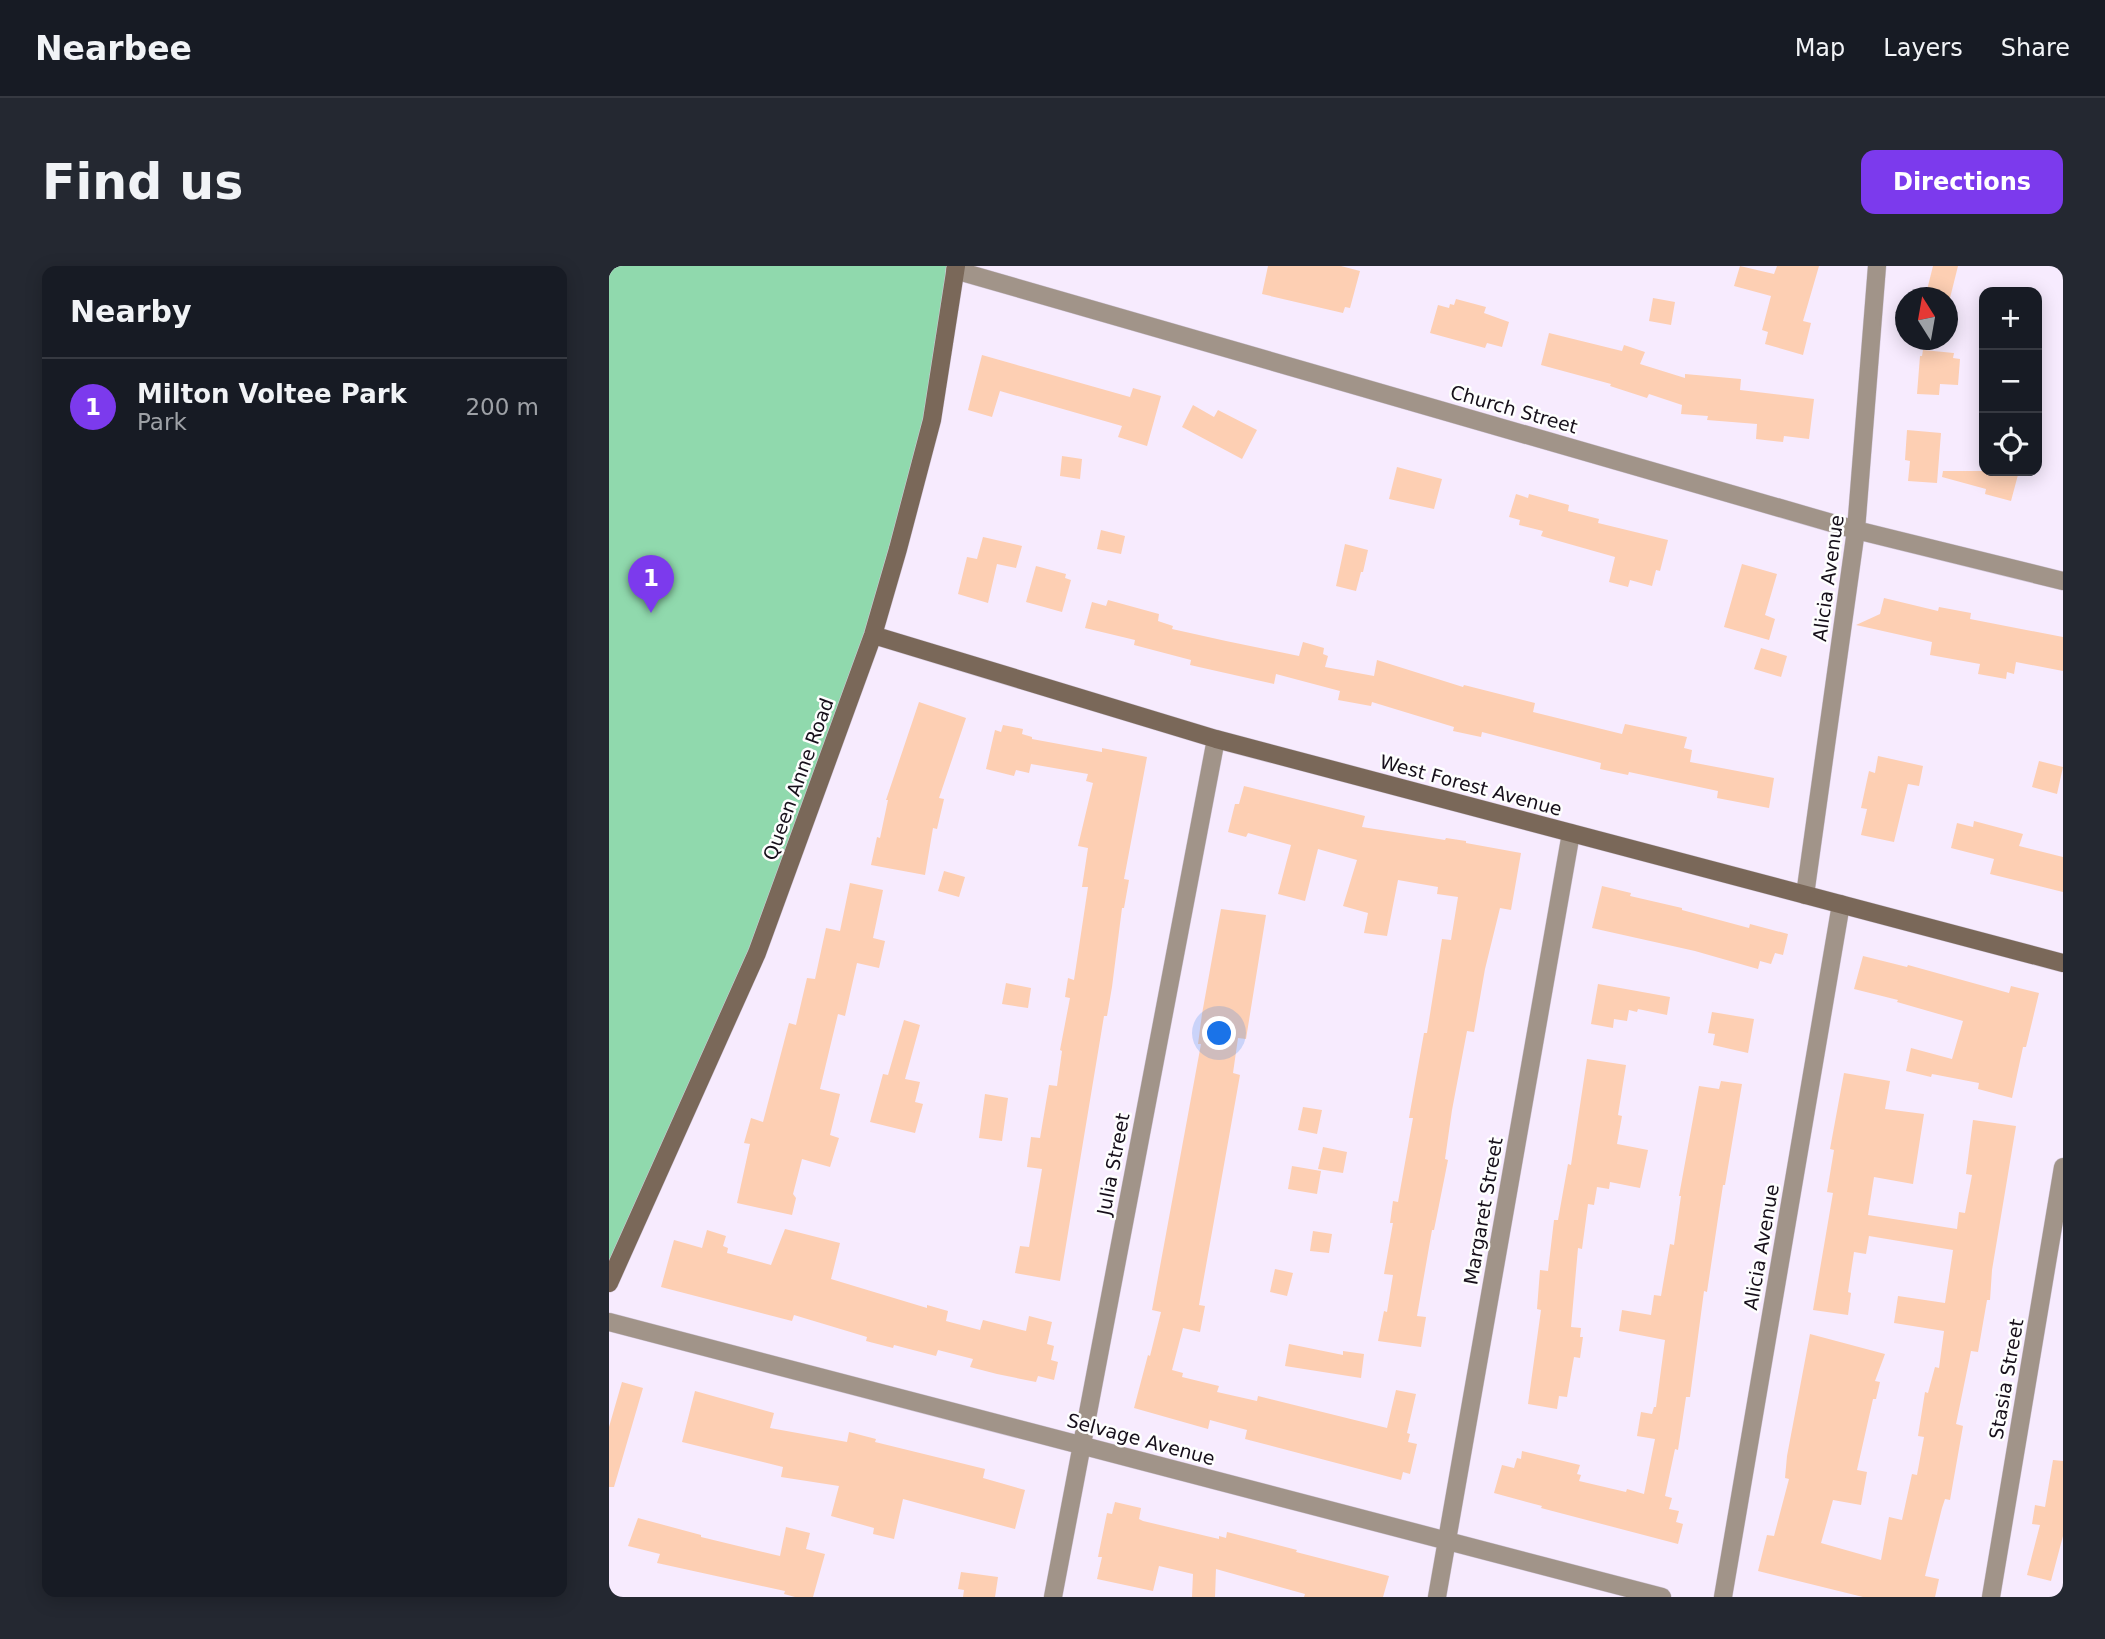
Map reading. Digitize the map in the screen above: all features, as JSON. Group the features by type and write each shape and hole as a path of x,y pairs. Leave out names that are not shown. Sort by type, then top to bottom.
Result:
{"street":[{"name":"Alicia Avenue","path":"1805,895 1856,530 1877,266"},
{"name":"Church Street","path":"955,268 1856,530 2063,581"},
{"name":"Queen Anne Road","path":"609,1283 757,953 873,635 932,420 955,268"},
{"name":"West Forest Avenue","path":"873,635 1216,739 2063,963"},
{"name":"Julia Street","path":"1053,1597 1216,739"},
{"name":"Margaret Street","path":"1437,1597 1571,833"},
{"name":"Alicia Avenue","path":"1723,1597 1841,904"},
{"name":"Stasia Street","path":"1991,1597 2063,1167"},
{"name":"Selvage Avenue","path":"609,1322 1662,1597"}],"green space":[{"path":"609,266 956,266 898,549 778,898 609,1283"}],"building":[{"path":"1268,266 1341,266 1360,271 1350,308 1345,307 1343,313 1262,294"},
{"path":"1740,266 1774,274 1777,266 1819,266 1803,321 1811,323 1803,355 1765,344 1768,332 1762,330 1771,296 1734,286"},
{"path":"1933,266 1958,266 1953,287 1928,287"},
{"path":"1653,298 1675,302 1671,325 1649,321"},
{"path":"1456,299 1486,307 1484,313 1509,322 1502,347 1487,343 1485,348 1430,333 1438,305 1449,308 1450,304 1454,305"},
{"path":"1549,333 1622,351 1624,345 1645,352 1640,364 1685,378 1685,374 1741,379 1740,390 1814,399 1809,439 1784,436 1783,442 1756,439 1757,424 1707,420 1708,416 1681,414 1682,405 1649,394 1647,398 1610,386 1611,384 1541,365"},
{"path":"1923,350 1954,353 1953,358 1960,359 1958,385 1940,384 1939,395 1917,394"},
{"path":"982,355 1130,397 1133,388 1161,396 1147,446 1118,437 1122,426 1000,391 992,417 968,410"},
{"path":"1193,405 1214,417 1218,410 1257,430 1242,459 1182,427"},
{"path":"1907,430 1941,433 1937,483 1908,481 1910,461 1905,460"},
{"path":"1062,456 1082,459 1080,479 1060,476"},
{"path":"1397,467 1442,479 1434,509 1389,499"},
{"path":"1943,471 1979,471 1979,476 2018,476 2011,501 1985,494 1986,489 1942,477"},
{"path":"1516,494 1528,498 1529,494 1569,505 1568,511 1599,519 1598,523 1668,540 1660,571 1656,570 1652,586 1630,580 1628,587 1609,582 1615,557 1541,536 1543,531 1519,525 1520,520 1509,517"},
{"path":"1101,530 1125,536 1121,554 1097,549"},
{"path":"983,537 1022,546 1016,568 997,564 988,603 958,594 967,557 977,559"},
{"path":"1345,544 1368,550 1356,591 1336,586"},
{"path":"1742,564 1777,574 1765,615 1775,619 1769,640 1724,627"},
{"path":"1036,566 1066,574 1065,578 1071,580 1062,612 1026,602"},
{"path":"1884,598 1938,611 1939,607 1971,613 1970,619 2063,637 2063,671 2016,662 2014,674 2007,672 2006,679 1978,674 1980,664 1930,655 1932,642 1856,625 1880,614"},
{"path":"1108,600 1159,614 1158,621 1173,626 1172,629 1226,641 1299,656 1303,642 1324,648 1323,654 1328,656 1325,667 1374,676 1377,660 1463,687 1464,685 1535,703 1533,712 1622,734 1625,724 1687,737 1684,748 1692,750 1690,762 1774,778 1769,808 1717,798 1718,791 1629,772 1628,775 1600,769 1601,763 1482,732 1481,737 1453,731 1454,727 1372,702 1371,706 1338,700 1340,691 1276,674 1274,684 1190,665 1191,660 1134,645 1135,640 1085,628 1092,602 1106,606"},
{"path":"1761,648 1787,656 1781,677 1754,669"},
{"path":"919,702 966,718 939,798 944,799 937,829 933,828 925,875 871,865 877,837 880,838 886,800"},
{"path":"1003,725 1023,729 1022,734 1032,739 1147,757 1124,879 1129,880 1122,908 1112,987 1107,1016 1104,1016 1060,1281 1015,1273 1020,1246 1029,1247 1042,1169 1027,1167 1031,1137 1040,1138 1049,1085 1057,1086 1060,1050 1070,998 1065,997 1068,978 1074,980 1088,887 1082,887 1088,848 1078,846 1093,783 1086,781 1088,774 1031,764 1029,773 1016,770 1014,776 986,769 995,730 1001,732"},
{"path":"1878,756 1923,766 1919,786 1908,784 1894,842 1861,835 1867,809 1861,808 1869,771 1875,773"},
{"path":"2039,761 2063,767 2057,794 2032,787"},
{"path":"1244,786 1365,816 1362,827 1466,841 1521,853 1511,910 1500,908 1485,969 1474,1032 1467,1031 1452,1110 1445,1159 1448,1160 1417,1316 1426,1317 1421,1347 1378,1341 1384,1311 1387,1312 1393,1275 1384,1274 1393,1223 1390,1223 1393,1201 1398,1202 1413,1118 1409,1118 1424,1033 1427,1033 1442,939 1451,940 1458,897 1437,894 1438,887 1398,880 1387,936 1364,933 1368,913 1343,906 1357,860 1318,849 1305,901 1278,894 1291,845 1248,833 1246,837 1228,832 1235,804 1239,804"},
{"path":"1974,821 2023,834 2019,846 2063,857 2063,892 1990,874 1994,859 1951,848 1957,823 1973,827"},
{"path":"944,871 965,877 959,897 938,891"},
{"path":"850,883 883,890 873,938 885,941 879,968 857,963 845,1016 838,1014 820,1089 840,1094 830,1135 839,1138 830,1167 802,1159 793,1194 796,1198 792,1215 737,1203 750,1144 744,1143 751,1118 763,1122 789,1023 796,1025 807,978 815,979 826,928 840,931"},
{"path":"1602,886 1749,928 1750,924 1788,934 1783,955 1775,953 1771,964 1760,961 1758,969 1695,951 1592,928"},
{"path":"1221,909 1266,915 1246,1039 1238,1038 1233,1073 1240,1075 1199,1305 1205,1306 1200,1332 1183,1328 1172,1370 1183,1373 1182,1377 1219,1386 1217,1392 1257,1401 1258,1396 1387,1428 1396,1390 1416,1394 1407,1433 1410,1434 1408,1442 1417,1444 1410,1474 1403,1472 1401,1480 1245,1439 1247,1430 1210,1420 1208,1429 1134,1408 1161,1312 1152,1310 1201,1044 1198,1044 1202,1014"},
{"path":"1863,956 1907,967 1908,965 2009,993 2011,986 2039,993 2012,1098 1978,1089 1979,1083 1906,1071 1911,1048 1952,1059 1963,1021 1854,989"},
{"path":"1006,983 1031,988 1028,1008 1002,1004"},
{"path":"1598,984 1670,997 1667,1015 1638,1009 1637,1012 1629,1010 1627,1021 1614,1019 1613,1028 1591,1024"},
{"path":"1712,1012 1754,1019 1748,1053 1713,1045 1715,1034 1708,1033"},
{"path":"904,1020 920,1025 905,1079 920,1082 915,1102 923,1104 915,1133 870,1122 883,1074 888,1075"},
{"path":"1587,1059 1626,1065 1618,1115 1622,1116 1617,1144 1648,1150 1640,1188 1610,1182 1609,1189 1597,1187 1594,1205 1588,1204 1582,1249 1578,1248 1571,1327 1581,1328 1580,1337 1583,1337 1580,1358 1574,1357 1567,1397 1559,1396 1557,1409 1528,1404 1541,1310 1537,1309 1540,1270 1548,1271 1554,1220 1558,1220 1568,1164 1571,1165"},
{"path":"1844,1073 1890,1081 1885,1109 1924,1114 1913,1184 1874,1177 1868,1215 1957,1229 1959,1212 1965,1213 1972,1175 1966,1174 1973,1120 2016,1126 1992,1270 1990,1300 1987,1300 1978,1352 1971,1351 1956,1424 1963,1426 1950,1500 1945,1499 1942,1508 1925,1576 1939,1579 1935,1597 1863,1597 1758,1571 1767,1535 1774,1536 1789,1479 1785,1478 1787,1456 1810,1334 1885,1354 1875,1381 1880,1382 1876,1399 1873,1399 1857,1470 1867,1472 1861,1505 1833,1500 1821,1543 1881,1560 1889,1517 1902,1520 1912,1474 1917,1475 1924,1437 1918,1436 1925,1392 1928,1393 1935,1367 1939,1368 1944,1331 1894,1323 1898,1296 1945,1303 1953,1250 1869,1236 1866,1254 1854,1252 1848,1292 1851,1293 1848,1315 1813,1310 1833,1193 1827,1192 1834,1150 1830,1149"},
{"path":"1721,1081 1742,1084 1707,1292 1704,1291 1690,1397 1686,1397 1678,1450 1675,1449 1665,1496 1672,1498 1669,1509 1679,1511 1676,1522 1683,1524 1678,1544 1494,1493 1502,1465 1514,1468 1517,1458 1521,1459 1522,1451 1580,1465 1577,1474 1581,1475 1579,1481 1644,1494 1655,1439 1637,1436 1641,1412 1652,1414 1656,1407 1665,1340 1619,1331 1622,1310 1651,1315 1654,1295 1661,1296 1670,1244 1674,1245 1679,1196 1699,1086 1719,1089"},
{"path":"985,1094 1008,1098 1002,1141 979,1138"},
{"path":"1303,1107 1322,1110 1317,1134 1298,1130"},
{"path":"1323,1147 1347,1152 1343,1173 1318,1169"},
{"path":"1292,1166 1321,1171 1317,1194 1288,1189"},
{"path":"785,1229 840,1243 831,1279 927,1308 927,1305 948,1311 946,1321 980,1330 983,1320 1026,1331 1029,1316 1052,1322 1047,1344 1054,1346 1051,1360 1058,1362 1054,1380 1038,1376 1036,1382 997,1374 970,1367 973,1359 938,1350 936,1356 894,1345 893,1348 866,1341 867,1337 794,1315 792,1321 661,1287 674,1240 702,1248 707,1230 726,1236 723,1246 728,1248 727,1253 771,1265"},
{"path":"1313,1231 1332,1234 1329,1253 1310,1251"},
{"path":"1275,1269 1293,1273 1287,1296 1270,1292"},
{"path":"1289,1344 1343,1355 1343,1351 1364,1354 1361,1378 1285,1366"},
{"path":"622,1382 643,1388 614,1487 609,1487 609,1427"},
{"path":"695,1391 774,1413 770,1428 847,1442 849,1432 876,1439 875,1442 985,1469 983,1478 1025,1490 1015,1529 903,1499 894,1539 873,1534 874,1528 831,1516 839,1486 781,1477 783,1467 682,1442"},
{"path":"2053,1460 2063,1461 2063,1536 2051,1581 2027,1575 2040,1525 2032,1524 2035,1505 2045,1507"},
{"path":"1115,1502 1141,1508 1139,1519 1143,1521 1219,1539 1219,1536 1226,1538 1227,1532 1389,1576 1383,1597 1304,1597 1305,1594 1216,1569 1215,1597 1192,1597 1193,1574 1159,1566 1153,1591 1097,1579 1102,1557 1098,1557 1107,1513 1112,1514"},
{"path":"638,1518 780,1556 786,1527 810,1533 806,1549 825,1554 813,1597 795,1597 784,1594 785,1591 657,1563 660,1554 628,1546"},
{"path":"961,1572 998,1577 995,1597 963,1597 964,1590 958,1589"}],"place":[{"name":"Milton Voltee Park","path":"651,613"}]}
